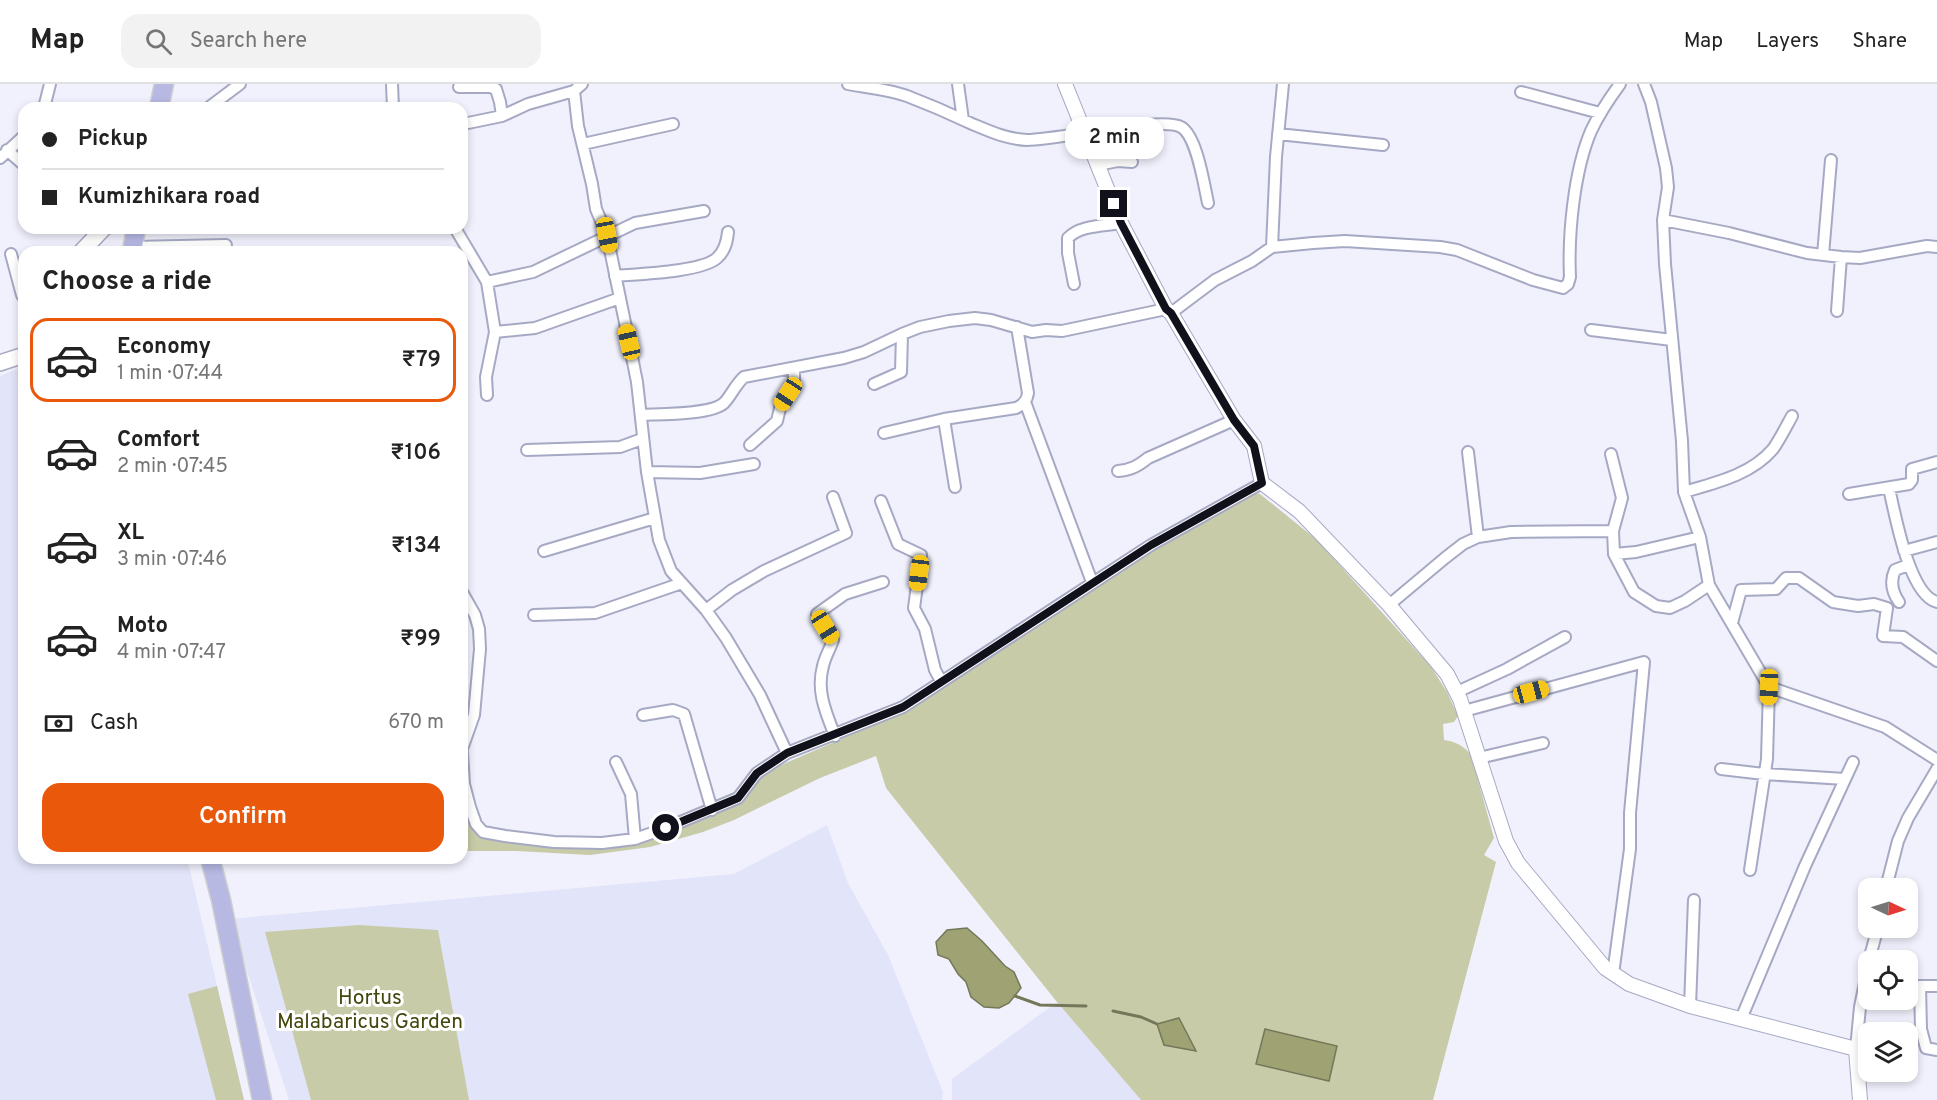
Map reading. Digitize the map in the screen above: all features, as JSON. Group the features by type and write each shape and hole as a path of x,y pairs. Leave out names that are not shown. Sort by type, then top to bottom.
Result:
{"main road":[{"path":"160,102 164,84"},
{"path":"87,246 98,234"},
{"path":"0,363 18,357"},
{"path":"212,864 262,1100"}],"street":[{"path":"46,102 50,84"},
{"path":"223,102 240,84"},
{"path":"392,84 393,102"},
{"path":"848,84 881,88 905,95 995,134 1011,138 1048,138 1163,123 1182,127 1190,135 1194,146 1208,203"},
{"path":"958,84 963,120"},
{"path":"1065,84 1121,223 1168,311 1234,420 1254,446 1262,483 1299,511 1389,605 1447,674 1464,711 1506,842 1518,863 1605,968 1629,984 1690,1006 1856,1049"},
{"path":"1272,247 1282,84"},
{"path":"641,415 708,411 725,402 735,385 744,377 844,358 864,352 920,327 975,318 991,320 1032,332 1046,330 1062,332 1168,311 1272,247 1346,241 1440,247 1457,250 1533,280 1563,288 1568,284 1570,277 1571,226 1579,173 1590,133 1620,84"},
{"path":"1644,84 1651,102 1668,187 1663,220 1665,264 1682,441 1684,492 1700,537 1709,585 1769,687 1767,759 1750,870"},
{"path":"459,87 496,89 502,116"},
{"path":"468,123 502,116 528,104 578,88 578,126 596,208 607,235 631,352 641,415 642,439 659,540 671,570 706,610 726,638 760,695 787,753"},
{"path":"1521,92 1600,114"},
{"path":"583,144 673,124"},
{"path":"1278,134 1383,144"},
{"path":"18,141 4,154 18,162"},
{"path":"1823,255 1831,160"},
{"path":"1098,165 1118,161 1132,162"},
{"path":"487,282 533,272 607,235 635,224 704,211"},
{"path":"1663,220 1730,233 1807,253 1841,257 1860,258 1927,246 1937,247"},
{"path":"1074,284 1068,253 1068,238 1080,231 1121,223"},
{"path":"615,276 700,267 716,259 723,251 728,232"},
{"path":"202,246 226,245"},
{"path":"468,250 487,282 495,332 486,377 487,395"},
{"path":"11,254 18,280"},
{"path":"1837,311 1841,257"},
{"path":"495,332 535,328 620,298"},
{"path":"884,433 944,419 1016,408 1025,402 1028,393 1017,327"},
{"path":"1591,330 1672,340"},
{"path":"874,384 901,372 902,334"},
{"path":"750,445 777,421 781,404 794,383 794,368"},
{"path":"1025,402 1092,582"},
{"path":"1684,492 1728,478 1754,465 1772,449 1792,416"},
{"path":"944,419 955,487"},
{"path":"1118,471 1129,470 1148,458 1234,420"},
{"path":"527,450 620,447 642,439"},
{"path":"1468,452 1478,537"},
{"path":"1611,454 1622,498 1613,531 1614,554 1634,592 1656,606 1670,608 1709,585"},
{"path":"1849,494 1909,484 1912,480 1912,469 1937,462"},
{"path":"647,472 700,473 754,464"},
{"path":"468,799 476,824 483,832 554,842 602,843 635,839 712,810 738,798 757,773 787,753 835,736 903,707 1151,545 1262,483"},
{"path":"1889,488 1908,565 1926,597 1937,602"},
{"path":"706,610 732,590 764,571 846,532 833,497"},
{"path":"881,501 898,544 921,555 914,609 924,629 935,670 941,681"},
{"path":"544,550 655,518"},
{"path":"1389,605 1463,544 1478,537 1511,532 1613,531"},
{"path":"1614,554 1636,552 1700,537"},
{"path":"1904,551 1937,542"},
{"path":"1899,602 1894,594 1893,573 1908,565"},
{"path":"1732,623 1741,590 1776,589 1786,578 1799,578 1833,602 1858,606 1874,604 1887,609 1883,636 1903,638 1937,661"},
{"path":"835,736 825,711 820,689 823,667 833,640 817,614 845,594 883,582"},
{"path":"534,615 595,613 682,583"},
{"path":"468,603 479,629 480,649 474,715 468,732"},
{"path":"1457,693 1565,637"},
{"path":"1464,711 1644,662 1630,813 1630,849 1613,974"},
{"path":"1769,687 1885,727 1937,760"},
{"path":"643,715 673,710 684,714 712,810"},
{"path":"1479,758 1543,743"},
{"path":"616,762 631,794 635,839"},
{"path":"1741,1019 1775,934 1853,762"},
{"path":"1722,769 1845,779"},
{"path":"1889,878 1904,826 1937,769"},
{"path":"1924,793 1937,794"},
{"path":"1690,1006 1694,900"},
{"path":"1937,986 1920,986 1921,1029 1926,1048 1937,1050"},
{"path":"1858,1053 1856,1049 1860,1010"},
{"path":"1860,1100 1861,1082"}],"shaded area":[{"path":"18,368 18,864 188,864 244,1100 0,1100 0,376"},
{"path":"827,825 848,883 888,955 943,1092 942,1100 289,1100 230,919 734,874"},
{"path":"967,928 1014,972 1021,988 1009,1003 999,1008 984,1007 971,997 966,982 949,959 938,955 936,942 947,930"},
{"path":"1057,1002 1141,1100 952,1100 952,1079"},
{"path":"1179,1018 1196,1051 1164,1045 1157,1024"},
{"path":"1265,1029 1337,1046 1329,1081 1256,1064"}],"green space":[{"path":"1254,493 1260,494 1317,540 1431,667 1447,692 1458,716 1454,722 1443,724 1444,740 1459,744 1471,755 1494,838 1484,855 1496,862 1433,1100 1141,1100 1057,1002 886,788 876,756 820,778 734,820 703,832 650,847 590,855 468,851 468,820 481,838 543,847 583,849 645,842 705,819 744,800 761,778 772,769 899,714 1142,557"},
{"name":"Hortus Malabaricus Garden","path":"359,925 438,930 469,1100 311,1100 265,932"},
{"path":"217,986 244,1100 216,1100 188,994"}],"waterway":[{"path":"1015,996 1040,1005 1086,1006"},
{"path":"1113,1011 1141,1017 1157,1024"}],"route":[{"path":"666,828 738,798 757,773 787,753 835,736 903,707 1151,545 1262,483 1254,446 1234,420 1171,313 1166,309 1121,223 1114,204"}]}
